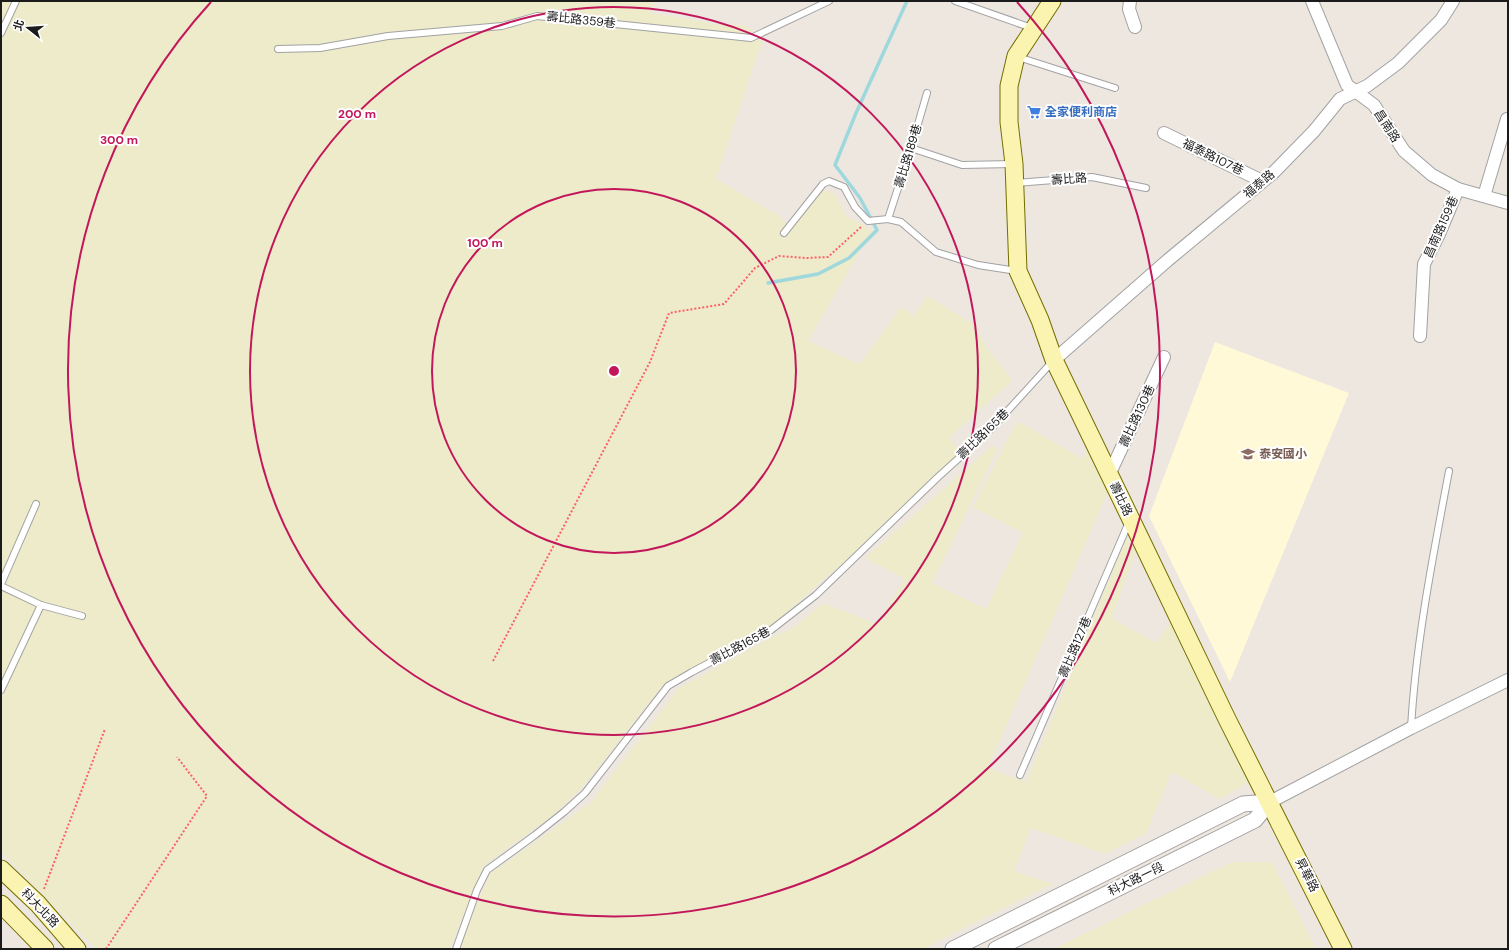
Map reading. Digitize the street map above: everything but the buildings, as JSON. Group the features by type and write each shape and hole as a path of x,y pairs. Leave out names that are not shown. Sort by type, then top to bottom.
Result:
{"main road":[{"name":"壽比路","path":"1052,1 1016,56 1009,86 1009,122 1014,164 1018,271 1040,320 1054,360 1227,719 1270,802"},
{"name":"昇華路","path":"1270,802 1343,949"},
{"name":"科大北路","path":"1,869 38,904 77,949"},
{"path":"1,904 45,949"}],"street":[{"path":"1130,1 1130,9 1136,27"},
{"name":"昌南路","path":"1312,1 1347,85 1374,105 1404,151 1432,175 1458,189 1508,203"},
{"name":"福泰路","path":"1054,360 1168,260 1274,172 1314,131 1340,99 1367,86 1398,63 1441,20 1453,1"},
{"path":"1484,196 1507,120"},
{"name":"福泰路107巷","path":"1164,133 1262,181"},
{"name":"昌南路159巷","path":"1420,336 1424,264 1439,234 1458,189"},
{"name":"壽比路130巷","path":"1110,475 1164,357"},
{"path":"953,949 1242,804 1270,802 1411,728 1508,680"},
{"name":"科大路一段","path":"996,949 1256,820 1270,802"}],"lane":[{"path":"1,34 16,1"},
{"name":"壽比路359巷","path":"278,49 320,48 388,36 502,26 536,16 751,38 830,1"},
{"path":"955,1 1034,29"},
{"path":"1016,56 1115,88"},
{"name":"壽比路189巷","path":"888,219 912,148 927,93"},
{"path":"912,148 962,165 1014,164"},
{"name":"壽比路","path":"1015,183 1092,177 1146,188"},
{"path":"784,233 823,184 829,181 844,187 855,207 868,221 888,219 901,222 936,252 978,266 1018,271"},
{"name":"壽比路165巷","path":"456,949 477,890 487,870 535,835 585,793 668,686 772,630 816,595 937,478 991,429 1054,360"},
{"path":"1411,728 1413,687 1431,569 1450,471"},
{"path":"36,504 1,585 40,605 82,616"},
{"name":"壽比路127巷","path":"1020,776 1130,518"},
{"path":"1,690 40,605"}],"path":[{"path":"493,661 650,362 669,313 724,304 755,268 779,256 806,258 828,257 868,221"},
{"path":"38,904 105,729"},
{"path":"106,949 207,796 177,757"}],"shaded area":[{"path":"1,1 654,1 651,13 715,24 743,25 763,38 716,179 779,216 787,225 824,190 835,194 846,216 872,230 808,341 860,364 901,307 914,316 927,296 968,321 975,323 984,343 1012,381 949,438 961,452 851,556 770,626 664,684 582,788 552,816 483,866 450,949 96,949 1,851"},
{"name":"泰安國小","path":"1215,342 1349,393 1230,682 1149,516"},
{"path":"1017,421 1083,459 1089,444 1096,454 1092,464 1105,472 1111,485 988,768 1026,782 1127,536 1137,547 1112,618 1156,643 1173,618 1251,781 1219,799 1172,772 1146,833 1105,854 1031,828 1014,871 1053,884 923,949 459,949 490,874 591,802 679,688 776,635 790,630 823,603 877,624 905,579 865,558 992,446 998,449 932,583 986,609 1023,533 973,507"},
{"path":"1232,862 1272,862 1316,949 1053,949"}],"waterway":[{"path":"768,283 818,274 849,258 877,230 860,198 835,165 856,113 907,1"}],"place":[{"name":"全家便利商店","path":"1034,112"},
{"name":"泰安國小","path":"1248,454"}]}
